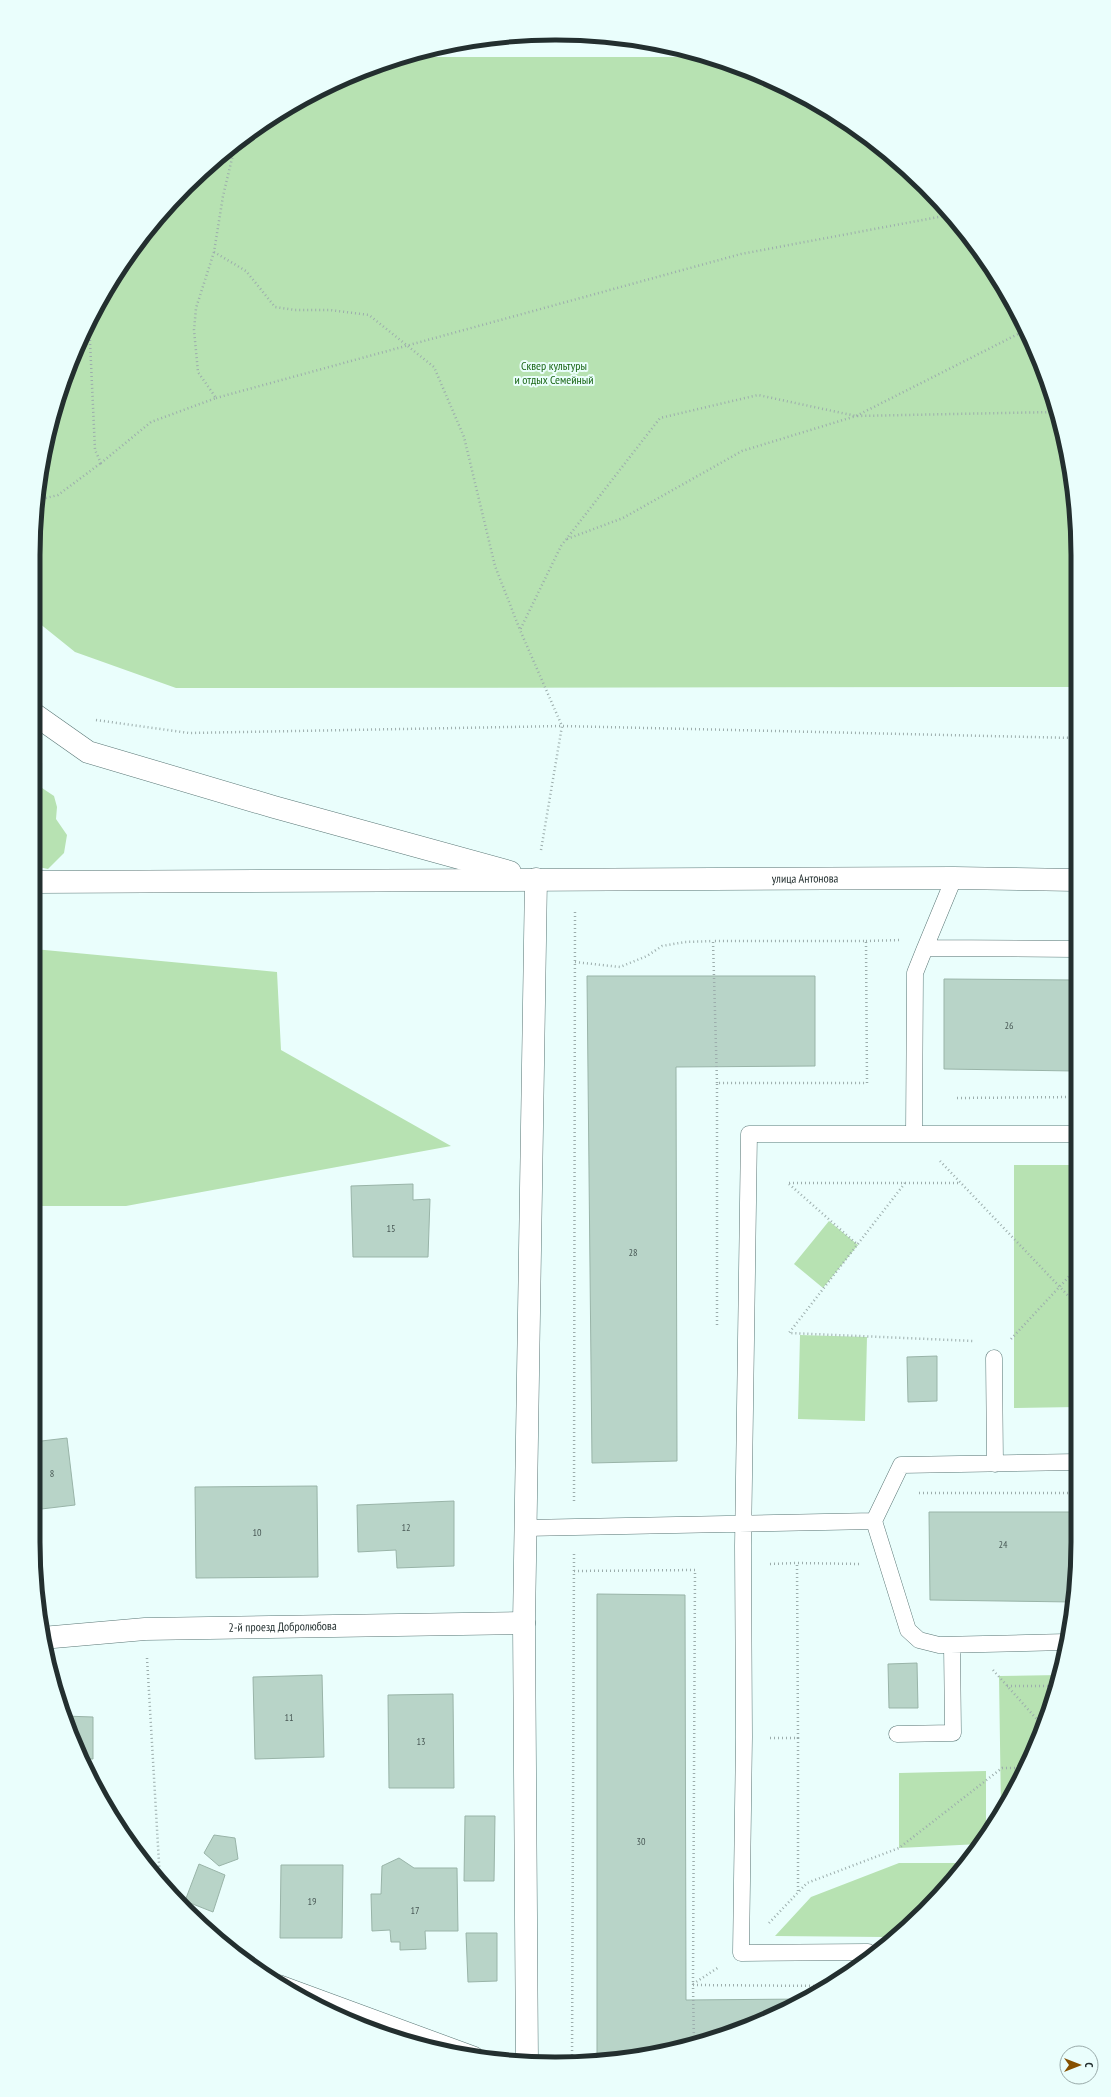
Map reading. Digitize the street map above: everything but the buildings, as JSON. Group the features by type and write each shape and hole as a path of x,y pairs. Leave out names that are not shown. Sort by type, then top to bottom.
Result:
{"street":[{"path":"40,718 88,752 274,807 536,879 524,1623 527,2056"},
{"name":"улица Антонова","path":"40,882 954,878 1071,880"},
{"name":"2-й проезд Добролюбова","path":"49,1637 145,1629 524,1623"}],"lane":[{"path":"914,1134 915,974 954,878"},
{"path":"925,948 1071,949"},
{"path":"866,1952 741,1953 744,1737 743,1523 749,1134 1071,1134"},
{"path":"994,1358 995,1464"},
{"path":"1061,1642 939,1645 920,1640 908,1630 874,1521 901,1465 1071,1462"},
{"path":"526,1528 874,1521"},
{"path":"897,1734 953,1733 952,1644"},
{"path":"315,1997 449,2045"}],"path":[{"path":"216,398 198,372 194,330 196,308 214,252 223,196 233,154"},
{"path":"43,499 58,495 101,463 151,422 216,398 741,254 943,216"},
{"path":"214,252 246,271 275,307 295,310 330,310 369,315 434,367 464,437 495,566 520,630 562,726 536,879"},
{"path":"567,539 623,518 742,451 856,416 1020,333"},
{"path":"90,335 95,450 101,463"},
{"path":"520,630 567,539 660,418 758,395 856,416 1050,412"},
{"path":"91,719 189,733 562,726 1071,738"},
{"path":"572,2057 575,879"},
{"path":"866,941 902,940"},
{"path":"575,962 620,966 647,956 662,946 685,942 713,941"},
{"path":"957,1098 1071,1097"},
{"path":"914,1134 1071,1299"},
{"path":"858,1245 788,1183 961,1183"},
{"path":"905,1183 788,1333 976,1342"},
{"path":"994,1358 1071,1275"},
{"path":"912,1494 1071,1494"},
{"path":"798,1893 797,1563 888,1565"},
{"path":"574,1571 695,1570 694,2038"},
{"path":"145,1629 159,1870"},
{"path":"970,1644 1039,1721"},
{"path":"1007,1686 1050,1686"},
{"path":"744,1737 798,1738"},
{"path":"693,1985 741,1953 807,1883 899,1848 1002,1768 1018,1768"},
{"path":"693,1985 816,1986"}],"green space":[{"name":"Сквер культуры и отдых Семейный","path":"426,57 685,57 721,67 753,79 813,109 842,127 895,168 920,191 943,216 984,269 1002,298 1032,358 1044,390 1061,455 1067,488 1070,522 1071,687 176,688 75,652 40,624 41,522 44,488 50,455 67,390 79,358 109,298 127,269 168,216 191,191 242,147 269,127 328,93 358,79 390,67"},
{"path":"40,787 54,796 57,807 56,819 67,835 64,853 48,869 40,867"},
{"path":"40,950 277,972 281,1050 451,1146 126,1206 40,1206"},
{"path":"1014,1165 1071,1165 1071,1407 1014,1408"},
{"path":"829,1221 858,1245 823,1288 794,1264"},
{"path":"800,1335 867,1337 865,1421 798,1419"},
{"path":"1053,1675 1044,1707 1032,1739 1001,1801 999,1676"},
{"path":"986,1771 986,1825 972,1844 899,1848 899,1773"},
{"path":"899,1863 958,1863 920,1906 883,1939 883,1937 775,1936 811,1897"}]}
